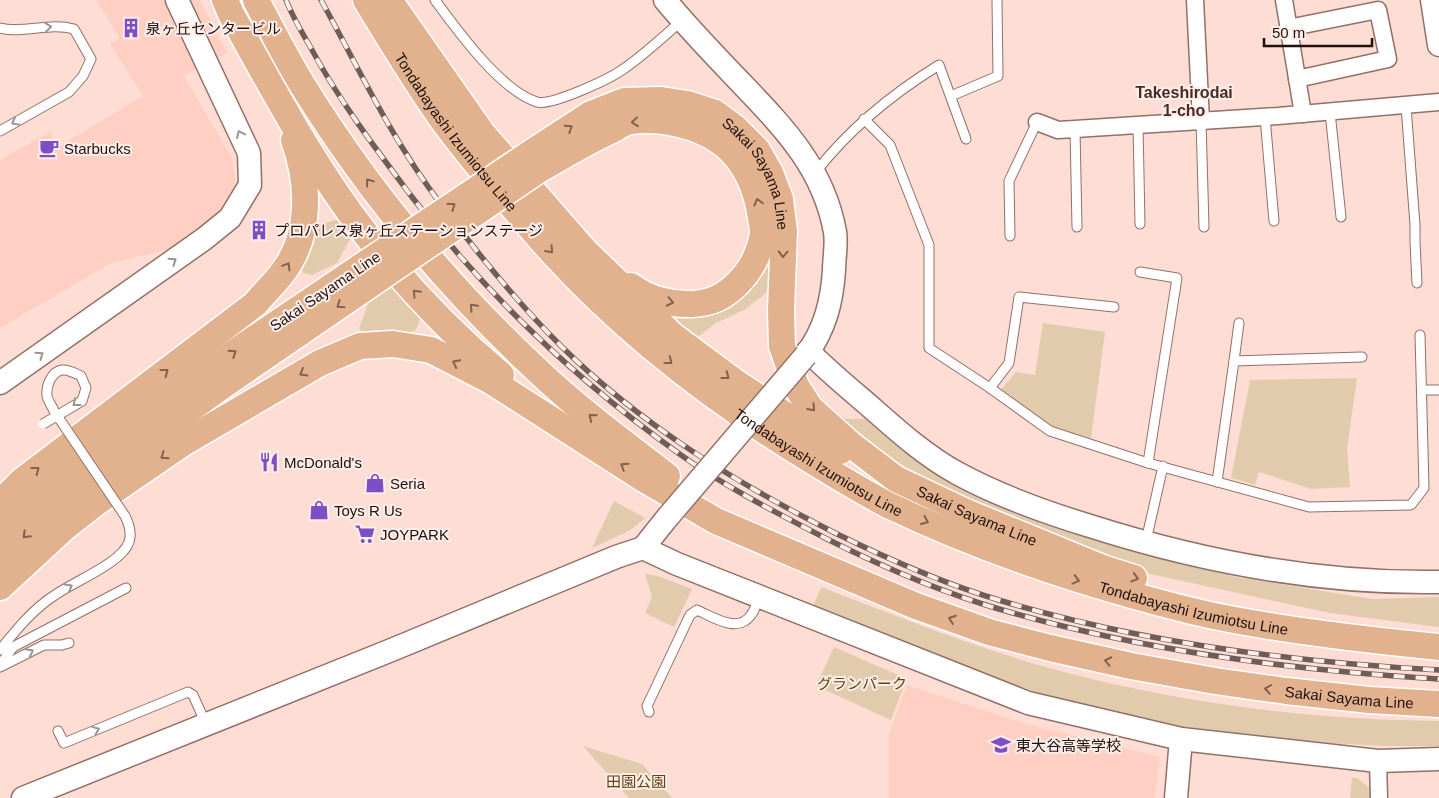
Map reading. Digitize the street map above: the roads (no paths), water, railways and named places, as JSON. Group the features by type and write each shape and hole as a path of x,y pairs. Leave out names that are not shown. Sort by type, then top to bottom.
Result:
{"main road":[{"path":"256,0 308,93 338,139 405,229 484,320 539,372 600,424 669,477 732,517 856,581"},
{"name":"Tondabayashi Izumiotsu Line","path":"366,0 417,83 446,124 477,165 554,254 599,299 654,349 776,439 833,474 886,504 944,530 1010,557 1067,577 1182,609 1224,618 1365,640 1439,647"},
{"path":"388,0 482,132 584,251 673,336 735,382 840,452 896,479"},
{"path":"410,0 544,204"},
{"path":"227,5 269,82 328,179 364,232 400,276 478,356 522,393 599,450"},
{"path":"0,503 23,480 255,304 284,272 295,253 304,219 305,182 290,129 269,82"},
{"name":"Sakai Sayama Line","path":"0,531 39,492 214,366 374,270 534,162 591,114 624,101 660,100 687,104 715,113 736,128 757,150 770,173 780,199 784,231 781,311 782,346 796,386 810,408 850,444 896,479 968,513 1105,569 1184,593 1276,612 1439,637"},
{"name":"Sakai Sayama Line","path":"534,162 630,122 660,121 702,131 721,142 738,158 750,179 759,203 763,231 758,252 748,272 730,292 707,303 681,304 656,299 634,288 584,251"},
{"name":"Sakai Sayama Line","path":"0,561 53,508 225,384 374,270"},
{"path":"0,587 65,527 90,507 183,443 320,363 360,346 393,344 431,350 491,381 644,479 716,521 856,581"},
{"name":"Sakai Sayama Line","path":"856,581 916,606 989,632 1131,666 1286,691 1369,700 1439,704"}],"street":[{"path":"0,383 204,239 230,218 250,185 249,153 178,0"},
{"path":"23,798 394,649 616,557 644,548 666,518 807,353 821,329 829,310 833,282 835,234 827,199 815,173 785,129 665,0"},
{"path":"1195,0 1201,121"},
{"path":"1284,0 1303,114"},
{"path":"1432,0 1439,45"},
{"path":"1288,28 1378,10 1388,59 1297,79"},
{"path":"1037,122 1058,130 1265,117 1439,102"},
{"path":"807,353 909,441 955,472 1032,508 1146,544 1238,564 1298,574 1352,579 1439,582"},
{"path":"644,548 677,564 1028,703 1181,740 1378,761 1439,759"},
{"path":"1176,798 1181,740"},
{"path":"1378,761 1379,798"}],"lane":[{"path":"436,0 453,24 498,76 525,96 539,102 561,99 621,71 656,44 682,20"},
{"path":"951,96 998,76 997,0"},
{"path":"0,28 58,26 74,29 91,60 83,76 69,92 0,131"},
{"path":"815,173 836,146 864,119 921,76 939,65 966,139"},
{"path":"1406,106 1416,224 1417,283"},
{"path":"1330,112 1340,217"},
{"path":"1265,117 1274,221"},
{"path":"864,119 890,145 930,245 929,348 990,388 1050,431 1148,463 1309,507 1411,505 1424,488 1420,335"},
{"path":"1201,121 1204,227"},
{"path":"1010,236 1009,181 1037,122"},
{"path":"1138,125 1140,224"},
{"path":"1075,129 1077,227"},
{"path":"1140,272 1177,278 1148,463"},
{"path":"990,388 1009,363 1019,297 1114,307"},
{"path":"1217,482 1239,323"},
{"path":"1234,361 1362,357"},
{"path":"0,650 30,616 54,596 120,555 129,542 130,528 126,516 104,483 60,419 54,411 47,398 47,386 53,375 62,370 81,376 86,388 82,401 74,405 59,414 51,419 43,424"},
{"path":"1422,390 1439,390"},
{"path":"1146,544 1163,466"},
{"path":"0,666 13,646 126,588"},
{"path":"649,712 647,706 690,615 697,610 734,625 744,623 752,615 760,596"},
{"path":"0,666 44,645 63,646 47,629"},
{"path":"58,731 64,743 188,692 193,695 206,724"}],"railway":[{"path":"286,0 295,20 334,88 359,125 412,197 471,269 503,303 571,368 681,455 735,490 829,540 912,578 977,602 1053,624 1162,647 1272,664 1439,679"},
{"path":"321,0 391,129 423,179 454,222 513,295 561,346 623,401 690,450 762,494 835,533 938,579 1002,601 1055,616 1163,639 1273,656 1439,670"}],"place":[{"name":"泉ヶ丘センタービル","path":"131,28"},
{"name":"Starbucks","path":"49,148"},
{"name":"プロパレス泉ヶ丘ステーションステージ","path":"259,230"},
{"name":"McDonald's","path":"269,462"},
{"name":"Seria","path":"375,483"},
{"name":"Toys R Us","path":"319,510"},
{"name":"JOYPARK","path":"365,534"},
{"name":"東大谷高等学校","path":"1001,745"}],"district":[{"name":"Takeshirodai 1-cho","path":"1184,101"}],"park label":[{"name":"グランパーク","path":"862,683"},
{"name":"田園公園","path":"636,781"}]}
